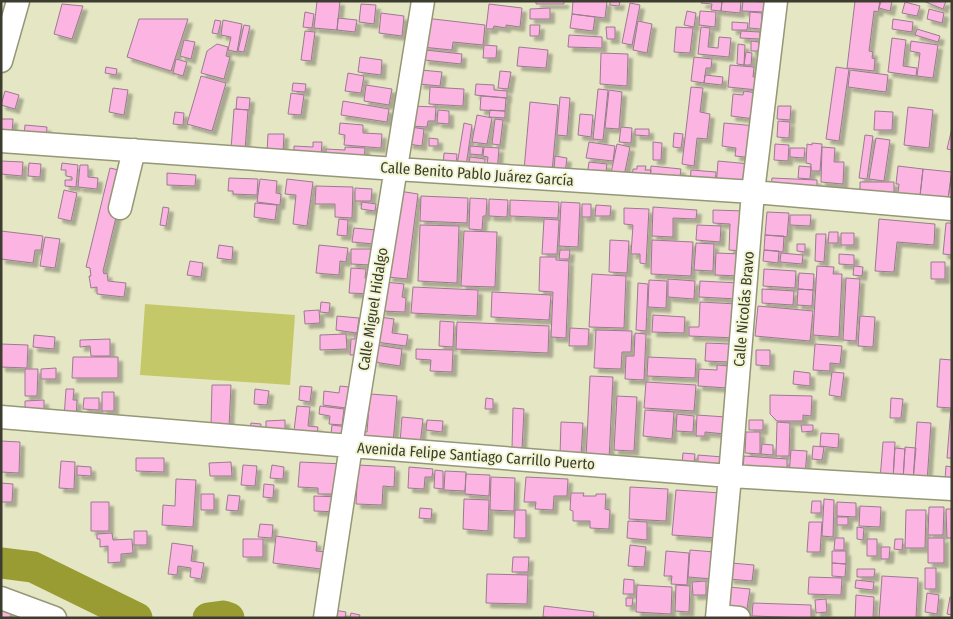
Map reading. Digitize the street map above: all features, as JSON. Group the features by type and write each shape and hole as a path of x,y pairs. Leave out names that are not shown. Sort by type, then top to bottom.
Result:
{"street":[{"path":"1,61 18,1"},
{"name":"Calle Miguel Hidalgo","path":"325,618 423,1"},
{"name":"Calle Nicolás Bravo","path":"725,617 730,476 753,192 776,1"},
{"name":"Calle Benito Pablo Juárez García","path":"1,141 753,192 952,209"},
{"path":"120,208 134,150"},
{"name":"Avenida Felipe Santiago Carrillo Puerto","path":"1,417 730,476 952,489"},
{"path":"1,598 55,618"}],"green space":[{"path":"145,304 295,315 290,385 140,375"}],"building":[{"path":"317,1 340,1 337,30 314,28"},
{"path":"536,1 564,1 564,4 536,4"},
{"path":"573,1 607,1 605,18 572,14"},
{"path":"610,1 620,1 619,6 610,5"},
{"path":"702,1 722,1 721,11 711,10 712,4 701,3"},
{"path":"722,1 741,1 740,13 721,11"},
{"path":"743,1 765,2 764,12 742,11"},
{"path":"855,1 880,1 878,12 874,11 869,51 873,52 872,58 875,59 874,71 847,68"},
{"path":"881,1 892,1 890,11 879,8"},
{"path":"923,1 946,1 943,9"},
{"path":"905,2 920,6 917,16 902,13"},
{"path":"630,3 640,5 632,45 622,43"},
{"path":"62,4 83,6 72,39 54,34"},
{"path":"361,4 376,5 374,24 359,22"},
{"path":"489,4 522,8 520,27 506,25 506,28 494,26 493,29 486,29"},
{"path":"550,8 550,19 530,19 530,9"},
{"path":"929,9 944,13 942,23 927,19"},
{"path":"687,11 696,13 694,27 684,25"},
{"path":"700,11 716,12 715,27 699,25"},
{"path":"305,12 314,14 312,28 303,27"},
{"path":"750,12 762,13 761,29 749,28"},
{"path":"381,13 404,16 402,36 379,33"},
{"path":"572,14 595,17 593,31 570,28"},
{"path":"338,18 357,20 355,32 337,30"},
{"path":"425,18 485,25 483,45 453,42 452,50 422,47"},
{"path":"139,19 188,19 171,71 127,57"},
{"path":"893,19 913,22 912,32 892,29"},
{"path":"215,20 221,21 218,34 212,33"},
{"path":"223,20 242,24 237,52 228,50 231,37 221,35"},
{"path":"638,21 652,24 647,53 633,50"},
{"path":"732,22 748,23 747,30 732,30"},
{"path":"244,25 250,26 244,52 238,51"},
{"path":"530,25 540,25 539,36 530,36"},
{"path":"606,27 615,27 615,39 607,39"},
{"path":"676,27 693,28 690,53 674,52"},
{"path":"701,27 710,28 708,47 718,48 719,37 731,38 729,57 698,54"},
{"path":"917,29 940,36 938,42 915,35"},
{"path":"305,31 315,32 311,61 301,60"},
{"path":"741,31 760,32 760,39 740,38"},
{"path":"569,35 602,37 602,48 568,47"},
{"path":"892,38 906,40 903,66 917,68 916,76 888,72"},
{"path":"184,40 195,42 191,59 180,56"},
{"path":"751,41 759,42 759,51 751,51"},
{"path":"911,41 938,45 933,78 917,76 920,53 910,51"},
{"path":"217,44 228,47 226,56 230,57 224,79 201,73 207,51"},
{"path":"738,44 745,45 744,65 737,64"},
{"path":"484,45 497,46 496,58 483,58"},
{"path":"519,47 548,50 546,68 517,66"},
{"path":"425,50 462,54 461,64 424,60"},
{"path":"746,52 752,53 751,65 744,65"},
{"path":"601,53 628,54 627,86 600,84"},
{"path":"360,57 382,60 381,75 358,72"},
{"path":"694,57 712,59 711,68 706,68 704,83 691,81"},
{"path":"176,59 187,62 183,76 173,73"},
{"path":"730,65 754,67 753,77 759,77 758,90 728,87"},
{"path":"106,67 117,69 116,75 105,73"},
{"path":"836,67 849,69 839,141 826,139"},
{"path":"421,70 442,72 440,86 419,84"},
{"path":"850,70 888,75 886,92 848,87"},
{"path":"500,71 511,72 508,89 498,88"},
{"path":"348,73 364,76 361,93 345,91"},
{"path":"705,75 723,77 722,85 704,83"},
{"path":"201,76 226,83 212,131 187,124"},
{"path":"293,83 306,84 305,92 292,91"},
{"path":"476,84 494,85 494,90 507,91 507,98 475,95"},
{"path":"366,85 392,89 389,105 364,101"},
{"path":"430,87 464,89 463,106 429,104"},
{"path":"691,87 703,88 700,112 710,114 707,139 697,138 694,166 682,164"},
{"path":"113,88 128,90 124,115 109,112"},
{"path":"598,89 608,90 603,140 593,139"},
{"path":"609,90 622,92 619,129 605,128"},
{"path":"5,91 19,95 15,109 1,105"},
{"path":"744,91 757,93 755,119 731,116 733,94 743,95"},
{"path":"291,93 304,95 301,115 288,114"},
{"path":"481,96 506,98 505,111 480,110"},
{"path":"237,97 250,98 249,110 236,109"},
{"path":"560,97 570,98 567,136 557,135"},
{"path":"343,101 389,109 387,122 341,115"},
{"path":"530,102 558,105 552,172 524,170"},
{"path":"411,106 436,107 435,121 428,121 427,127 409,126"},
{"path":"778,106 791,106 790,120 777,119"},
{"path":"908,107 933,110 929,148 904,145"},
{"path":"234,109 248,110 245,150 231,149"},
{"path":"438,110 449,111 449,124 437,123"},
{"path":"490,110 505,111 505,118 489,117"},
{"path":"875,111 893,112 892,130 874,130"},
{"path":"175,112 184,113 183,125 173,124"},
{"path":"580,114 593,115 591,137 578,135"},
{"path":"477,115 492,118 487,144 472,142"},
{"path":"1,119 13,119 12,133 1,132"},
{"path":"495,119 503,120 500,145 492,144"},
{"path":"778,121 790,122 789,138 777,137"},
{"path":"340,123 363,125 363,133 382,134 381,148 344,145 345,135 339,134"},
{"path":"464,123 472,125 466,166 457,165"},
{"path":"724,123 756,126 753,158 735,156 736,148 722,146"},
{"path":"25,125 47,127 46,138 24,136"},
{"path":"410,127 424,129 422,146 408,144"},
{"path":"621,127 632,128 631,143 619,142"},
{"path":"952,128 952,150 947,149"},
{"path":"635,129 649,129 649,136 635,135"},
{"path":"674,133 683,134 681,148 673,147"},
{"path":"268,134 284,134 283,153 267,152"},
{"path":"865,135 873,136 867,179 859,178"},
{"path":"429,138 438,139 438,146 429,146"},
{"path":"876,138 890,140 884,181 869,179"},
{"path":"313,142 322,142 321,157 294,156 294,146 313,147"},
{"path":"589,142 615,146 613,161 586,158"},
{"path":"653,142 662,143 661,160 653,160"},
{"path":"812,143 822,144 820,171 811,171 811,164 806,163 807,144 812,145"},
{"path":"617,144 630,147 623,181 610,178"},
{"path":"775,144 789,145 788,161 774,160"},
{"path":"470,146 483,147 482,155 470,154"},
{"path":"345,147 365,148 364,160 326,159 326,149 345,150"},
{"path":"484,147 499,148 497,173 486,172 488,157 483,156"},
{"path":"822,147 835,148 834,162 844,162 843,184 821,182"},
{"path":"790,148 805,148 804,158 790,157"},
{"path":"444,153 457,154 456,167 443,167"},
{"path":"555,156 567,158 565,173 554,172"},
{"path":"470,157 485,159 484,172 468,170"},
{"path":"1,161 23,162 22,176 1,174"},
{"path":"718,161 750,164 748,190 716,187"},
{"path":"589,162 607,164 605,179 587,176"},
{"path":"29,163 41,164 40,177 28,176"},
{"path":"62,163 78,165 76,187 65,186 65,180 72,180 72,177 66,176 66,170 61,170"},
{"path":"80,165 88,165 88,177 98,178 97,189 78,187"},
{"path":"637,166 646,166 645,170 651,170 650,181 632,180 633,169 637,169"},
{"path":"651,166 681,169 679,184 650,181"},
{"path":"799,166 811,167 810,179 798,178"},
{"path":"898,166 923,169 920,196 898,193 899,184 896,184"},
{"path":"110,168 127,172 103,271 104,274 107,273 108,281 126,283 124,297 97,294 97,287 91,288 90,268 86,267"},
{"path":"923,169 952,172 948,199 920,196"},
{"path":"691,170 716,172 715,186 690,183"},
{"path":"952,170 952,199 948,199"},
{"path":"167,173 196,175 195,186 167,185"},
{"path":"229,178 258,179 257,195 233,194 233,191 228,191"},
{"path":"772,178 817,180 817,190 771,187"},
{"path":"260,179 277,181 276,193 281,194 280,205 257,202"},
{"path":"287,179 313,182 307,226 293,224 296,195 285,194"},
{"path":"860,182 894,182 894,194 860,193"},
{"path":"316,186 353,187 352,218 335,217 335,204 315,204"},
{"path":"355,188 372,189 371,201 355,201"},
{"path":"64,190 77,193 71,221 58,218"},
{"path":"399,191 418,194 407,279 388,277"},
{"path":"421,196 468,198 467,223 420,221"},
{"path":"470,198 487,199 486,216 483,216 482,230 469,229"},
{"path":"489,199 508,200 507,217 489,216"},
{"path":"510,200 559,202 558,218 510,216"},
{"path":"362,202 376,204 375,211 361,209"},
{"path":"561,202 580,203 578,247 559,246"},
{"path":"255,203 277,205 275,220 254,217"},
{"path":"582,204 591,204 591,217 582,217"},
{"path":"596,205 611,206 610,216 595,216"},
{"path":"163,207 169,208 166,226 160,225"},
{"path":"653,207 697,210 696,219 673,218 673,237 652,236"},
{"path":"624,208 649,209 646,264 640,263 640,254 631,254 633,225 624,224"},
{"path":"713,210 745,211 743,251 729,250 730,224 713,223"},
{"path":"767,212 789,213 787,237 765,235"},
{"path":"790,215 811,215 810,226 790,225"},
{"path":"339,219 348,220 347,236 337,235"},
{"path":"544,219 559,220 557,254 542,254"},
{"path":"879,219 935,224 934,245 897,242 894,272 875,271"},
{"path":"946,223 952,223 952,255 943,254"},
{"path":"420,225 459,226 457,283 418,281"},
{"path":"697,225 721,226 720,242 696,240"},
{"path":"354,228 376,230 374,244 352,242"},
{"path":"1,231 43,236 41,250 35,250 33,263 1,259"},
{"path":"464,231 497,232 495,287 461,286"},
{"path":"829,232 838,232 838,243 828,243"},
{"path":"841,233 854,233 854,245 841,245"},
{"path":"816,234 826,234 824,262 815,261"},
{"path":"765,235 784,236 783,252 764,250"},
{"path":"45,237 60,239 55,268 40,266"},
{"path":"610,240 629,241 627,273 609,272"},
{"path":"652,240 693,242 691,276 651,274"},
{"path":"696,243 714,244 713,271 694,270"},
{"path":"797,244 805,244 805,252 797,251"},
{"path":"219,245 233,247 232,260 217,258"},
{"path":"319,245 348,248 346,262 340,261 339,275 316,273"},
{"path":"351,249 371,249 371,265 351,264"},
{"path":"560,250 570,250 569,259 559,259"},
{"path":"764,250 779,251 778,263 763,261"},
{"path":"716,253 742,254 741,276 715,275"},
{"path":"781,253 803,255 802,264 780,262"},
{"path":"839,254 854,255 854,265 839,264"},
{"path":"540,257 556,257 556,260 569,261 566,338 551,337 553,292 539,291"},
{"path":"190,261 203,263 201,277 187,275"},
{"path":"931,262 945,262 945,279 931,279"},
{"path":"817,266 834,267 833,274 842,274 839,337 813,335"},
{"path":"854,266 863,267 862,276 853,275"},
{"path":"351,268 366,269 365,278 374,279 373,294 349,293"},
{"path":"764,269 796,271 795,288 763,286"},
{"path":"799,273 814,274 813,290 798,289"},
{"path":"592,274 626,276 624,328 589,327"},
{"path":"846,278 860,279 856,341 843,340"},
{"path":"668,279 695,281 694,299 668,297"},
{"path":"649,280 667,281 666,308 648,307"},
{"path":"700,281 739,283 738,299 699,297"},
{"path":"385,282 404,284 402,297 406,298 405,312 381,311"},
{"path":"638,283 648,284 646,331 636,330"},
{"path":"413,287 478,290 477,316 411,313"},
{"path":"762,289 794,291 793,305 762,303"},
{"path":"798,289 813,290 812,306 797,305"},
{"path":"492,292 551,295 549,320 491,317"},
{"path":"321,302 330,303 329,313 320,312"},
{"path":"700,302 737,304 736,338 689,336 689,327 699,327"},
{"path":"758,306 813,311 810,341 755,336"},
{"path":"319,310 320,323 305,324 304,311"},
{"path":"653,315 685,317 684,333 652,332"},
{"path":"337,316 359,318 357,333 336,330"},
{"path":"860,316 875,317 873,347 858,346"},
{"path":"380,317 394,319 392,333 408,335 406,346 376,342"},
{"path":"440,321 454,322 453,347 439,346"},
{"path":"457,322 549,326 548,353 456,349"},
{"path":"570,328 589,329 588,346 569,346"},
{"path":"596,330 632,331 631,352 622,352 621,369 594,368"},
{"path":"635,333 646,334 644,380 625,379 626,356 634,356"},
{"path":"346,334 347,349 320,350 320,335"},
{"path":"355,334 366,335 361,355 350,355 351,339 355,339"},
{"path":"34,335 55,337 54,349 33,347"},
{"path":"110,339 110,356 91,356 90,346 80,347 80,340"},
{"path":"706,343 730,344 729,362 705,361"},
{"path":"1,344 28,345 27,368 1,367"},
{"path":"815,344 842,346 840,364 830,363 830,371 813,370"},
{"path":"376,345 402,349 400,366 374,362"},
{"path":"416,349 453,350 452,372 430,371 431,360 416,359"},
{"path":"756,350 770,350 770,366 756,365"},
{"path":"73,357 118,357 118,378 72,378"},
{"path":"648,357 696,359 695,378 647,376"},
{"path":"940,359 952,360 952,408 937,407"},
{"path":"717,365 729,366 728,388 698,386 699,369 717,370"},
{"path":"56,368 56,379 41,379 41,369"},
{"path":"25,369 38,369 37,396 25,396"},
{"path":"794,371 810,373 810,386 793,384"},
{"path":"832,372 844,373 841,397 829,395"},
{"path":"590,376 613,377 609,459 586,458"},
{"path":"646,382 696,385 694,411 644,408"},
{"path":"212,385 231,385 229,427 211,426"},
{"path":"300,386 312,387 310,402 299,400"},
{"path":"340,386 349,387 346,408 323,405 324,391 339,393"},
{"path":"66,389 74,389 73,400 77,400 76,419 64,418"},
{"path":"255,389 269,391 267,405 254,404"},
{"path":"102,392 114,392 114,411 102,411"},
{"path":"370,394 397,396 393,444 362,441 363,431 367,432"},
{"path":"770,395 812,396 811,416 803,415 803,421 777,421 770,414"},
{"path":"617,396 637,397 634,451 614,450"},
{"path":"84,398 99,398 99,410 83,409"},
{"path":"486,398 493,399 493,409 485,409"},
{"path":"891,398 903,399 901,418 890,418"},
{"path":"44,400 44,417 25,417 25,401"},
{"path":"297,406 310,407 308,426 318,427 316,442 293,439"},
{"path":"320,406 344,409 342,425 329,424 330,416 319,414"},
{"path":"513,408 524,409 522,449 512,449"},
{"path":"951,408 952,458 947,458"},
{"path":"645,410 674,412 672,439 643,436"},
{"path":"677,414 694,416 693,432 676,431"},
{"path":"697,415 726,417 725,434 705,432 705,436 696,436"},
{"path":"402,417 423,419 420,445 400,443"},
{"path":"285,420 285,437 266,437 266,421"},
{"path":"427,420 443,421 442,432 426,430"},
{"path":"749,420 763,420 763,430 749,430"},
{"path":"561,422 583,423 581,456 560,455"},
{"path":"777,422 790,423 789,456 776,456"},
{"path":"917,422 931,423 927,482 913,481"},
{"path":"251,423 261,424 260,438 249,436"},
{"path":"332,425 347,427 345,443 330,442"},
{"path":"801,425 813,425 813,431 802,432"},
{"path":"746,432 760,432 760,454 745,453"},
{"path":"821,433 839,434 838,448 820,446"},
{"path":"1,441 20,442 19,473 1,472"},
{"path":"883,442 895,442 893,479 880,479"},
{"path":"762,444 773,445 773,455 761,454"},
{"path":"813,446 824,447 822,460 812,459"},
{"path":"905,447 916,448 913,481 903,480"},
{"path":"895,448 905,449 903,480 893,479"},
{"path":"791,450 807,451 805,475 789,474"},
{"path":"683,453 695,454 694,464 682,464"},
{"path":"698,455 723,457 722,469 698,467"},
{"path":"744,456 787,459 787,473 743,470"},
{"path":"136,458 164,458 164,472 136,471"},
{"path":"61,461 75,462 74,489 59,488"},
{"path":"231,462 232,476 210,476 209,463"},
{"path":"300,462 344,464 334,494 318,494 318,488 298,487"},
{"path":"243,465 257,466 255,486 241,485"},
{"path":"272,465 284,467 283,479 270,478"},
{"path":"358,465 395,467 394,487 383,486 382,505 356,504"},
{"path":"77,466 91,467 91,476 77,475"},
{"path":"946,466 952,467 951,479 945,479"},
{"path":"409,467 433,469 432,477 425,477 424,489 408,488"},
{"path":"435,470 443,471 443,489 434,488"},
{"path":"445,471 466,472 465,491 444,490"},
{"path":"466,474 490,475 489,496 465,494"},
{"path":"491,477 515,478 514,511 490,510"},
{"path":"526,477 568,479 567,496 554,496 553,510 535,509 536,502 524,502"},
{"path":"176,479 196,480 193,527 162,525 163,505 175,506"},
{"path":"1,483 13,484 12,502 1,502"},
{"path":"264,484 274,485 273,498 263,497"},
{"path":"630,487 668,489 666,521 629,519"},
{"path":"676,490 721,493 717,538 672,535"},
{"path":"571,493 584,493 583,496 606,494 605,509 610,510 609,529 590,528 590,521 573,521 573,511 570,510"},
{"path":"201,494 214,494 214,510 201,510"},
{"path":"228,495 240,496 238,511 226,510"},
{"path":"314,496 340,497 339,512 314,511"},
{"path":"464,499 489,500 488,531 463,529"},
{"path":"824,499 834,500 833,537 822,536"},
{"path":"812,501 821,501 821,513 811,513"},
{"path":"91,502 109,502 109,531 91,531"},
{"path":"837,502 856,503 856,517 837,516"},
{"path":"860,506 881,507 880,527 859,526"},
{"path":"929,507 944,507 943,535 928,535"},
{"path":"420,508 432,509 431,519 419,518"},
{"path":"946,509 952,509 952,538 947,538"},
{"path":"515,510 526,510 526,538 514,538"},
{"path":"906,510 926,510 925,548 905,548"},
{"path":"837,517 848,517 848,525 837,525"},
{"path":"628,521 647,522 647,540 627,538"},
{"path":"809,522 822,522 820,552 807,552"},
{"path":"260,524 273,525 272,538 258,537"},
{"path":"857,527 864,528 863,540 857,539"},
{"path":"134,531 147,531 147,545 134,545"},
{"path":"112,533 113,540 132,539 133,553 121,554 121,562 108,563 108,546 100,547 100,539 97,539 97,534"},
{"path":"276,536 317,542 316,551 329,552 327,563 322,562 321,569 273,563"},
{"path":"835,538 844,538 844,550 834,550"},
{"path":"928,538 944,538 944,563 928,563"},
{"path":"243,539 263,539 263,557 243,557"},
{"path":"867,539 877,539 877,556 867,556"},
{"path":"895,539 903,539 902,550 894,549"},
{"path":"172,543 193,546 191,561 204,563 201,579 190,577 191,568 178,566 177,575 168,574"},
{"path":"630,545 646,547 644,567 628,566"},
{"path":"881,547 890,547 889,559 881,559"},
{"path":"690,550 715,552 713,579 688,577"},
{"path":"666,551 689,553 687,585 671,584 672,576 664,576"},
{"path":"832,551 846,551 846,564 832,563"},
{"path":"513,557 529,557 528,572 512,572"},
{"path":"731,563 754,565 752,581 729,579"},
{"path":"832,563 846,564 845,577 832,576"},
{"path":"925,568 936,568 936,589 925,589"},
{"path":"857,569 875,569 874,577 857,577"},
{"path":"487,574 528,575 527,604 486,603"},
{"path":"882,576 918,578 916,618 879,618"},
{"path":"809,577 842,578 841,595 808,594"},
{"path":"624,579 634,580 634,594 623,594"},
{"path":"856,580 874,582 873,590 855,588"},
{"path":"706,581 706,595 693,595 692,582"},
{"path":"637,585 672,587 671,614 636,612"},
{"path":"676,585 690,586 689,612 675,611"},
{"path":"729,587 750,589 746,615 726,612"},
{"path":"927,593 939,595 937,614 925,612"},
{"path":"856,595 874,597 873,618 855,618"},
{"path":"950,597 952,597 952,615 947,614"},
{"path":"626,598 633,598 632,606 626,606"},
{"path":"826,599 827,612 816,613 815,600"},
{"path":"753,603 811,605 811,618 752,616"},
{"path":"544,606 594,612 593,618 543,617"},
{"path":"1,607 12,614 9,618 1,618"},
{"path":"334,610 346,612 345,618 332,618"},
{"path":"351,613 360,615 359,618 350,618"}],"waterway":[{"path":"1,563 33,567 137,618"},
{"path":"208,618 223,616 229,618"}]}
